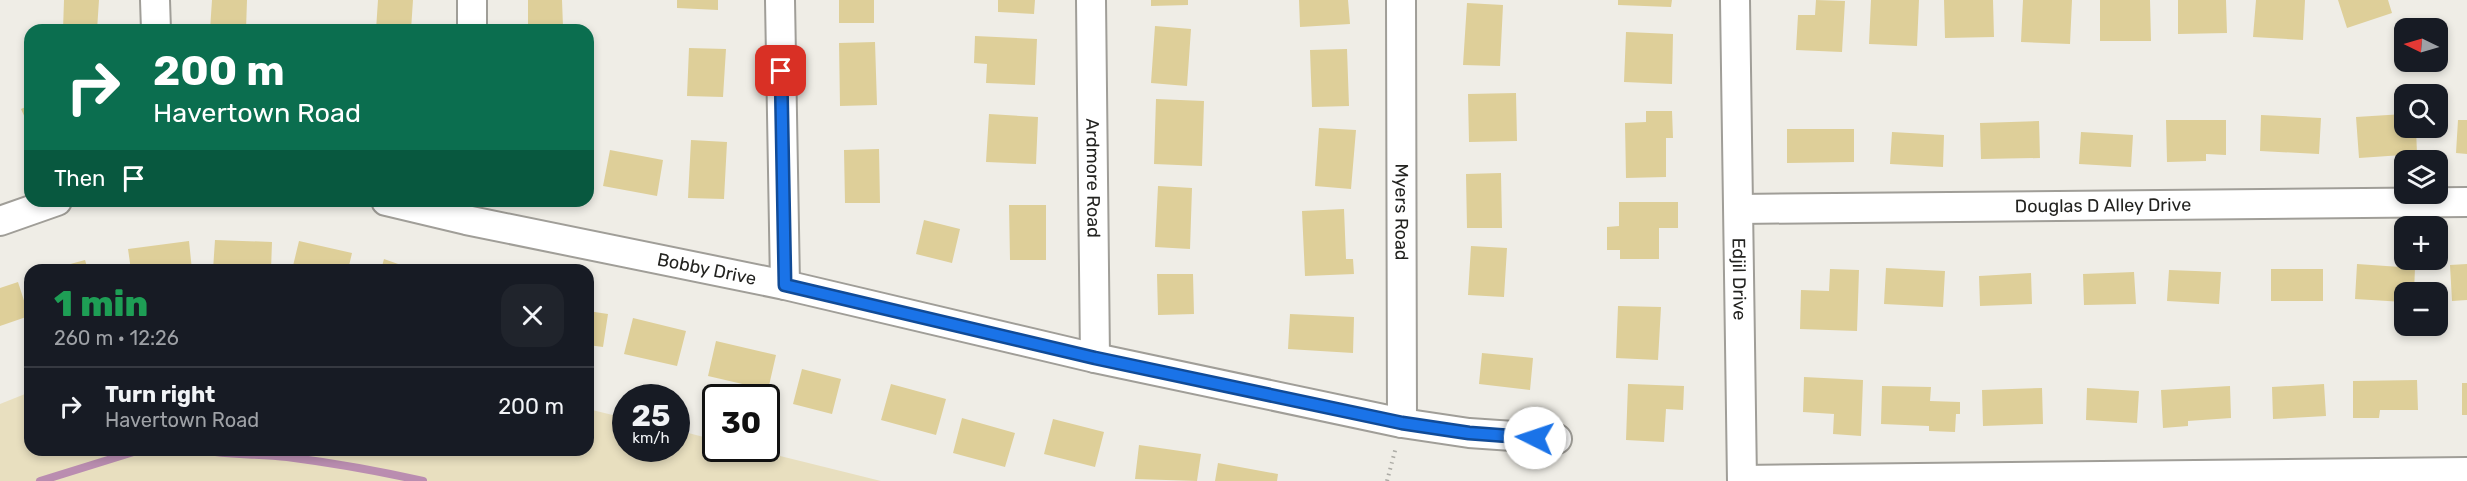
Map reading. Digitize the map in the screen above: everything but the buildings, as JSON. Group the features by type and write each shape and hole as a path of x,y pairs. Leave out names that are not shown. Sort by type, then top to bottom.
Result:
{"street":[{"path":"155,0 156,24"},
{"path":"471,24 472,0"},
{"path":"780,0 785,285"},
{"name":"Ardmore Road","path":"1091,0 1095,358"},
{"name":"Myers Road","path":"1401,0 1402,423"},
{"name":"Edjil Drive","path":"1735,0 1742,481"},
{"name":"Douglas D Alley Drive","path":"1739,209 2467,202"},
{"path":"0,221 40,207"},
{"name":"Bobby Drive","path":"435,207 467,211 1095,358 1402,423 1469,433 1557,439"},
{"path":"1742,481 2467,471"}],"path":[{"path":"1387,481 1402,423"}],"shaded area":[{"path":"24,394 24,456 594,456 594,410 612,415 612,462 690,462 690,433 702,437 702,462 780,462 780,456 881,481 0,481 0,404"}],"waterway":[{"path":"40,481 121,456"},
{"path":"276,456 423,481"}],"route":[{"path":"781,71 785,285 1095,358 1402,423 1469,433 1535,438"}]}
